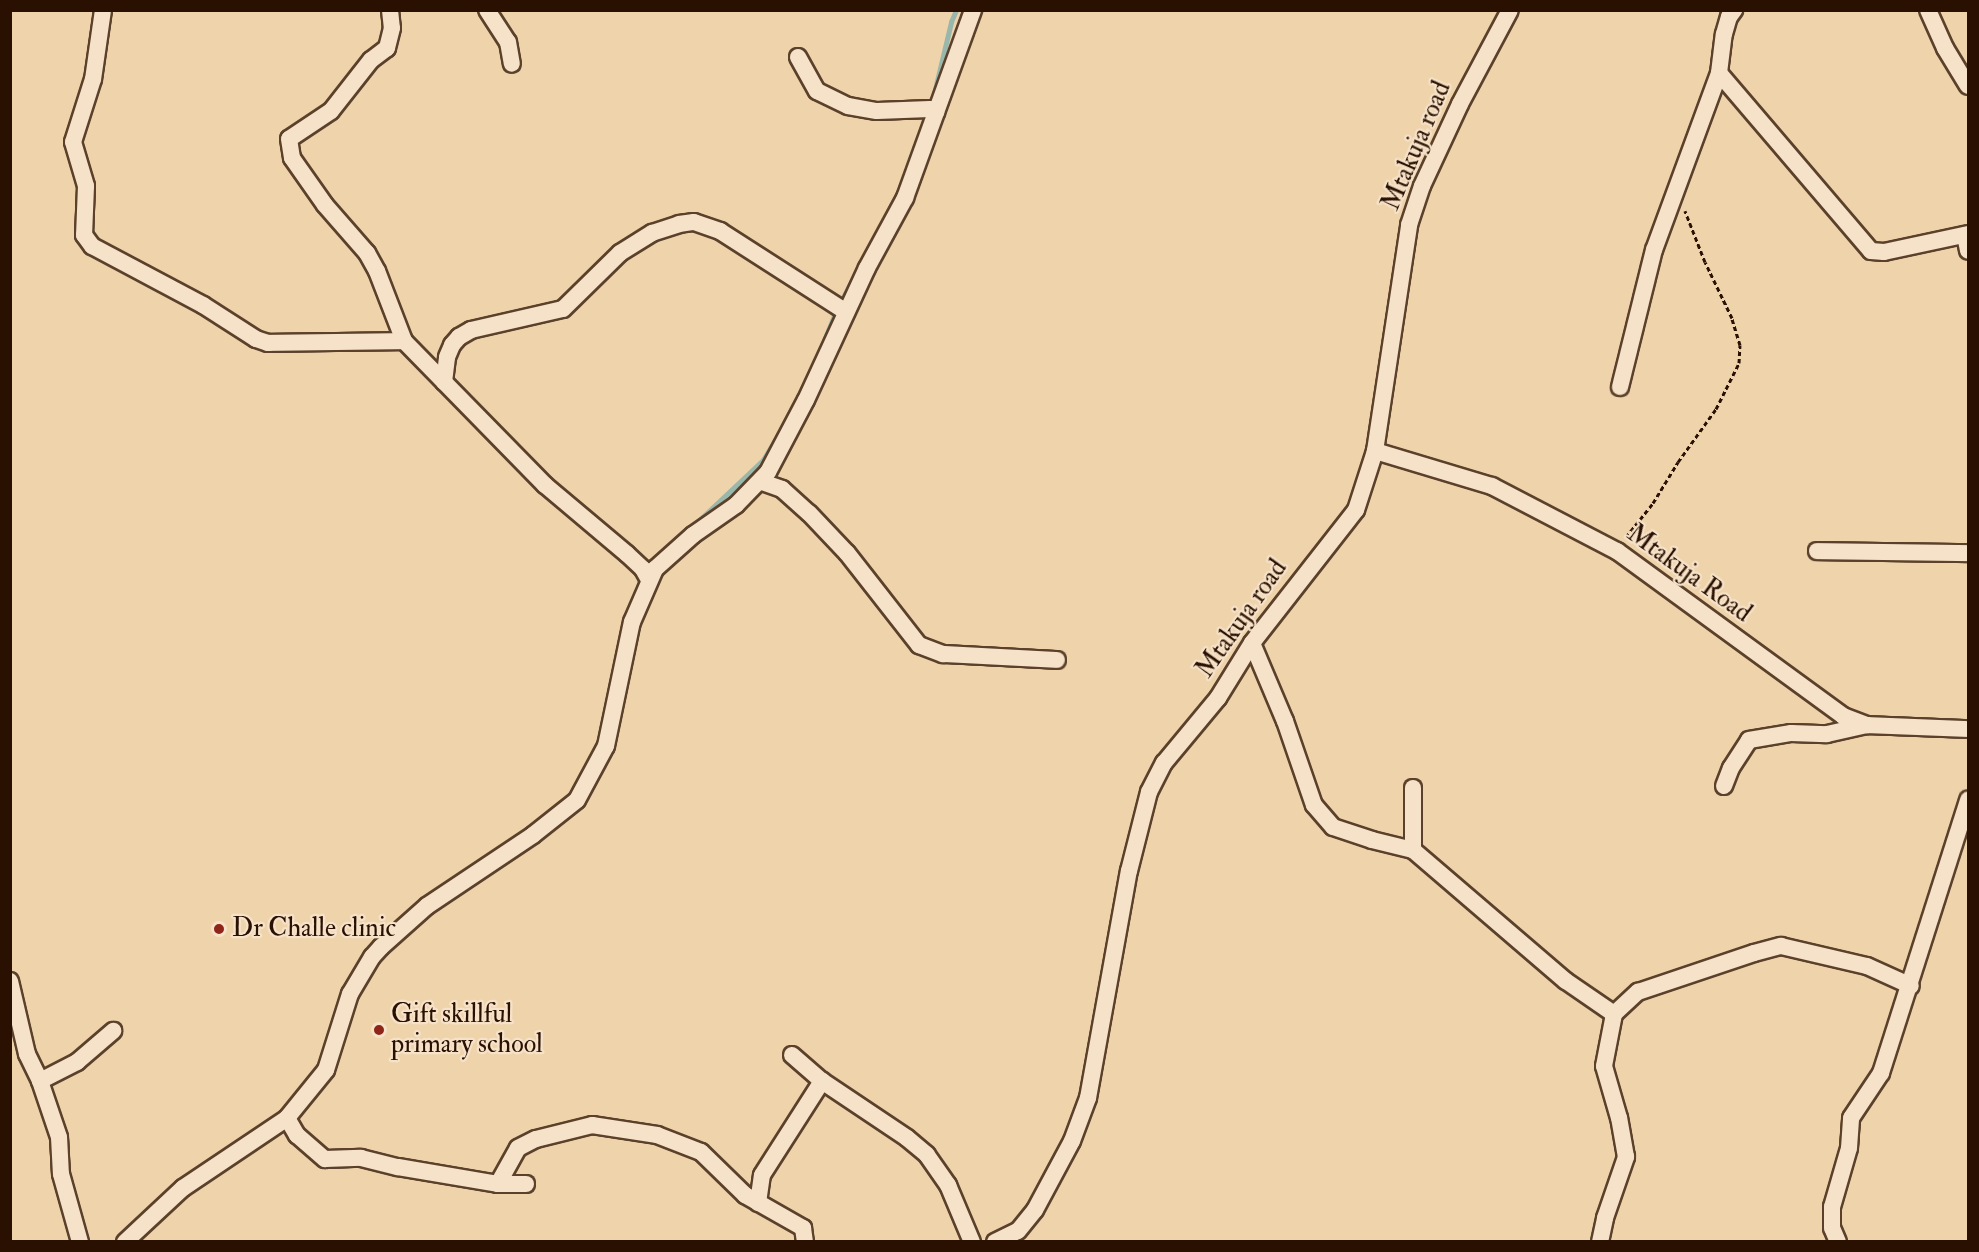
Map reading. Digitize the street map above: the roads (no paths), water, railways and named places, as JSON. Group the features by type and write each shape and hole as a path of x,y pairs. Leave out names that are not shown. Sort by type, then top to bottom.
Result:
{"street":[{"path":"103,10 93,79 72,142 86,186 84,235 92,246 203,305 256,339 268,343 404,341"},
{"path":"390,10 392,28 387,48 370,60 332,111 293,134 288,145 292,158 306,179 367,253 377,271 404,341 545,485 643,569 649,580"},
{"path":"487,10 508,42 512,64"},
{"path":"125,1242 183,1188 287,1118 326,1070 350,994 372,957 427,906 533,835 577,800 606,746 632,622 649,580 655,569 670,553 736,505 762,482 806,400 846,312 905,198 973,10"},
{"name":"Mtakuja road","path":"995,1242 1017,1236 1035,1210 1060,1166 1088,1098 1129,871 1149,792 1164,763 1218,698 1252,643 1297,581 1356,510 1375,451 1409,225 1422,186 1441,145 1509,10"},
{"path":"1620,387 1654,250 1719,73 1724,34 1729,17 1734,10"},
{"path":"1928,10 1945,48 1968,86"},
{"path":"798,57 817,91 848,106 877,111 930,110 936,112"},
{"path":"1719,73 1871,251 1884,252 1967,240"},
{"path":"444,382 447,357 459,337 471,330 564,309 620,253 652,233 679,224 694,222 720,231 846,312"},
{"name":"Mtakuja Road","path":"1375,451 1492,486 1617,551 1843,716 1866,724 1968,729"},
{"path":"762,482 782,489 847,553 919,645 943,654 1057,660"},
{"path":"1816,551 1968,553"},
{"path":"1252,643 1285,721 1314,805 1333,827 1413,850 1548,966 1590,1000 1614,1014"},
{"path":"1724,786 1731,768 1749,741 1791,733 1827,734 1866,724"},
{"path":"1413,788 1413,850"},
{"path":"1838,1242 1832,1228 1832,1208 1849,1148 1851,1118 1881,1073 1911,986 1968,800"},
{"path":"1600,1242 1605,1218 1626,1157 1619,1118 1604,1066 1614,1014 1638,992 1781,946 1866,966 1911,986"},
{"path":"11,983 27,1054 40,1081 59,1137 61,1174 80,1242"},
{"path":"40,1081 76,1062 113,1031"},
{"path":"792,1055 822,1081 907,1138 927,1155 948,1185 972,1242"},
{"path":"758,1203 762,1175 822,1081"},
{"path":"287,1118 297,1135 325,1159 361,1158 398,1167 498,1184 526,1184"},
{"path":"498,1184 518,1148 536,1139 592,1125 657,1135 701,1152 738,1190 803,1228 805,1242"}],"waterway":[{"path":"932,102 951,22 956,10"},
{"path":"889,210 900,189"},
{"path":"840,303 857,271"},
{"path":"819,353 836,311"},
{"path":"692,527 763,460 781,430"},
{"path":"636,594 641,576"},
{"path":"373,945 379,934 401,919"}],"place":[{"name":"Dr Challe clinic","path":"219,929"},
{"name":"Gift skillful primary school","path":"379,1030"}]}
